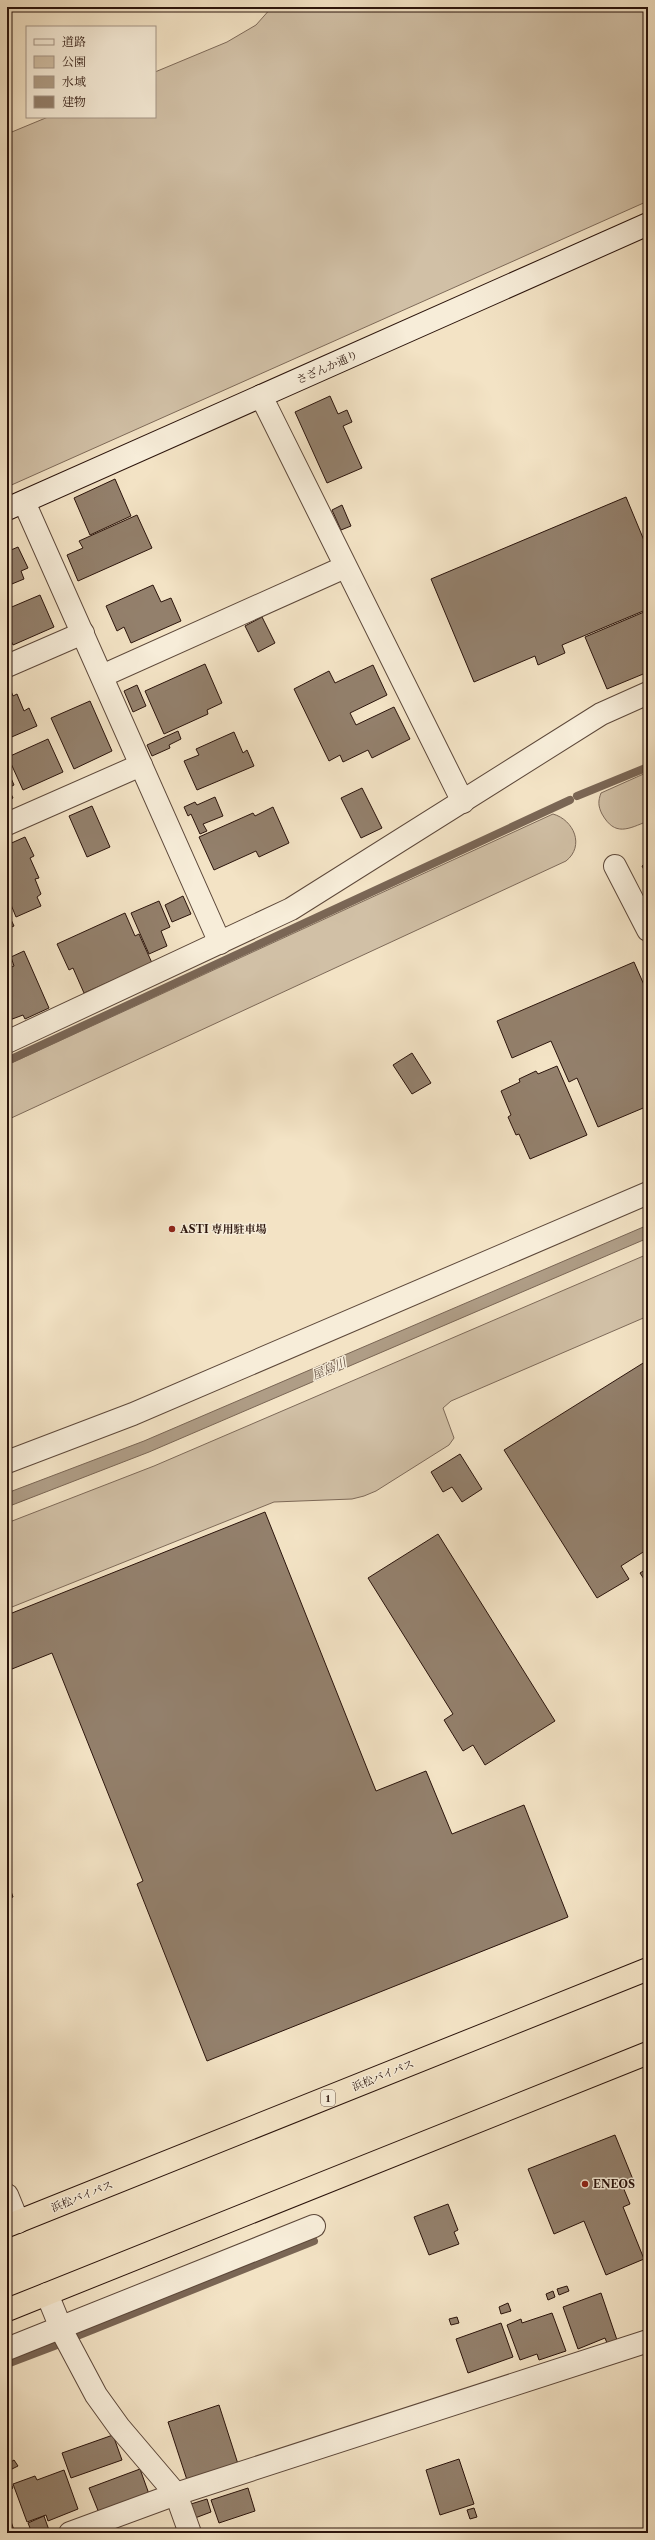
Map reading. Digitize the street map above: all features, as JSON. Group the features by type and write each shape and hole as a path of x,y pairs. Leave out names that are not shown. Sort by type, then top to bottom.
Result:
{"highway":[{"name":"浜松バイパス","path":"12,2224 648,1970"},
{"path":"7,2310 648,2053"}],"street":[{"name":"さざんか通り","path":"16,505 648,224"},
{"path":"261,396 463,802"},
{"path":"16,505 82,633 220,943"},
{"path":"102,676 345,567"},
{"path":"7,666 82,633"},
{"path":"7,1042 220,943 304,902 602,714 648,693"},
{"path":"7,824 141,765"},
{"path":"615,866 648,930"},
{"path":"7,1462 133,1414 648,1193"},
{"path":"7,2195 12,2224"},
{"path":"7,2349 314,2226"},
{"path":"47,2294 60,2327 86,2377 106,2411 176,2494 190,2533"},
{"path":"70,2533 176,2494 648,2342"}],"green space":[{"path":"272,7 648,7 648,201 7,487 7,134 46,118 156,118 156,72 227,42 256,25"},
{"path":"648,772 648,821 634,827 622,829 612,826 602,814 599,806 601,793"},
{"path":"553,814 567,822 576,841 572,855 566,861 7,1120 7,1065"},
{"path":"648,1254 648,1316 451,1401 443,1408 454,1438 449,1445 376,1491 352,1499 274,1502 7,1609 7,1523 154,1466"}],"water":[{"name":"屋島川","path":"648,1225 648,1238 149,1452 7,1507 7,1493 144,1441"}],"building":[{"path":"330,396 338,414 347,410 352,422 343,426 362,468 327,483 295,412"},
{"path":"115,479 131,516 90,535 74,498"},
{"path":"626,497 648,550 648,609 562,645 565,653 538,665 535,656 474,682 431,579"},
{"path":"342,505 351,526 341,530 332,510"},
{"path":"137,515 152,548 78,581 67,555 83,548 79,541"},
{"path":"7,542 11,550 18,547 28,568 21,571 24,579 7,586"},
{"path":"153,585 161,602 171,598 181,621 131,643 124,627 117,631 106,606"},
{"path":"40,595 54,627 13,645 7,632 7,609"},
{"path":"644,612 648,621 648,672 607,689 585,637"},
{"path":"262,617 275,643 258,652 245,626"},
{"path":"205,664 222,703 207,710 208,714 164,734 145,691"},
{"path":"373,665 387,695 350,713 356,725 394,707 410,739 372,758 368,750 343,762 340,755 329,761 294,689 329,671 335,683"},
{"path":"137,685 146,706 133,712 124,691"},
{"path":"11,691 13,696 17,694 24,711 29,708 37,726 7,739 7,693"},
{"path":"90,701 112,751 74,769 51,718"},
{"path":"178,731 181,739 169,745 170,748 152,756 147,745"},
{"path":"234,732 243,753 247,750 254,766 197,790 184,761 199,755 196,749"},
{"path":"48,739 63,772 23,790 8,757"},
{"path":"7,769 14,785 8,788 13,798 7,801"},
{"path":"362,788 382,828 361,838 341,798"},
{"path":"215,797 223,816 203,824 207,831 200,834 191,814 188,816 184,807 195,802 197,805"},
{"path":"92,806 110,847 87,857 69,816"},
{"path":"273,807 289,843 259,857 256,851 214,870 199,837 253,813 255,816"},
{"path":"25,837 34,856 30,858 39,878 35,879 41,894 37,897 41,906 16,917 7,895 7,845"},
{"path":"648,862 648,877 642,866"},
{"path":"183,896 191,914 172,922 165,905"},
{"path":"159,901 170,927 161,931 167,946 149,954 131,913"},
{"path":"7,911 14,926 7,929"},
{"path":"125,913 135,936 139,934 152,963 84,993 73,968 69,970 57,944"},
{"path":"24,951 49,1008 25,1019 23,1015 7,1021 7,969 14,966 11,957"},
{"path":"634,962 648,994 648,1106 598,1127 577,1078 569,1082 551,1041 512,1058 497,1021"},
{"path":"412,1053 431,1083 412,1094 393,1065"},
{"path":"557,1066 587,1135 530,1159 519,1134 516,1135 508,1117 511,1115 501,1091 520,1082 519,1079 536,1071 538,1074"},
{"path":"648,1360 648,1549 621,1566 629,1579 597,1598 504,1450"},
{"path":"460,1454 482,1489 462,1502 452,1487 443,1492 431,1472"},
{"path":"265,1512 376,1791 426,1771 452,1834 524,1805 568,1917 207,2061 137,1884 143,1881 52,1653 7,1671 7,1615"},
{"path":"438,1534 555,1721 485,1765 473,1745 463,1751 444,1720 453,1714 368,1578"},
{"path":"648,1568 648,1585 640,1573"},
{"path":"7,1880 13,1897 7,1899"},
{"path":"615,2135 634,2182 623,2187 630,2204 623,2207 644,2259 606,2275 584,2221 554,2234 528,2169"},
{"path":"448,2204 458,2230 454,2232 459,2244 429,2255 414,2217"},
{"path":"567,2286 569,2291 559,2295 557,2289"},
{"path":"553,2291 555,2297 548,2300 546,2294"},
{"path":"601,2293 617,2340 607,2343 605,2338 578,2349 563,2307"},
{"path":"508,2303 511,2311 501,2314 499,2307"},
{"path":"552,2313 566,2351 539,2360 537,2354 520,2360 507,2325 521,2319 522,2323"},
{"path":"457,2317 459,2323 451,2325 449,2319"},
{"path":"501,2323 513,2357 468,2373 456,2339"},
{"path":"219,2405 238,2464 187,2480 168,2422"},
{"path":"113,2435 122,2460 71,2478 62,2453"},
{"path":"459,2459 474,2504 440,2515 426,2470"},
{"path":"14,2460 18,2466 12,2469 9,2463"},
{"path":"140,2469 149,2494 99,2513 89,2488"},
{"path":"64,2470 78,2509 48,2521 46,2515 27,2522 13,2484 35,2476 37,2480"},
{"path":"7,2476 13,2488 7,2492"},
{"path":"248,2488 255,2511 219,2523 211,2500"},
{"path":"207,2499 211,2512 195,2518 191,2504"},
{"path":"474,2508 477,2517 470,2519 467,2510"},
{"path":"7,2510 15,2533 7,2533"},
{"path":"44,2516 50,2533 32,2533 28,2523"}],"waterway":[{"path":"577,796 648,767"},
{"path":"7,1061 570,800"},
{"path":"77,2336 314,2241"},
{"path":"7,2364 57,2345"}],"place":[{"name":"ASTI 専用駐車場","path":"172,1229"},
{"name":"ENEOS","path":"585,2184"}]}
